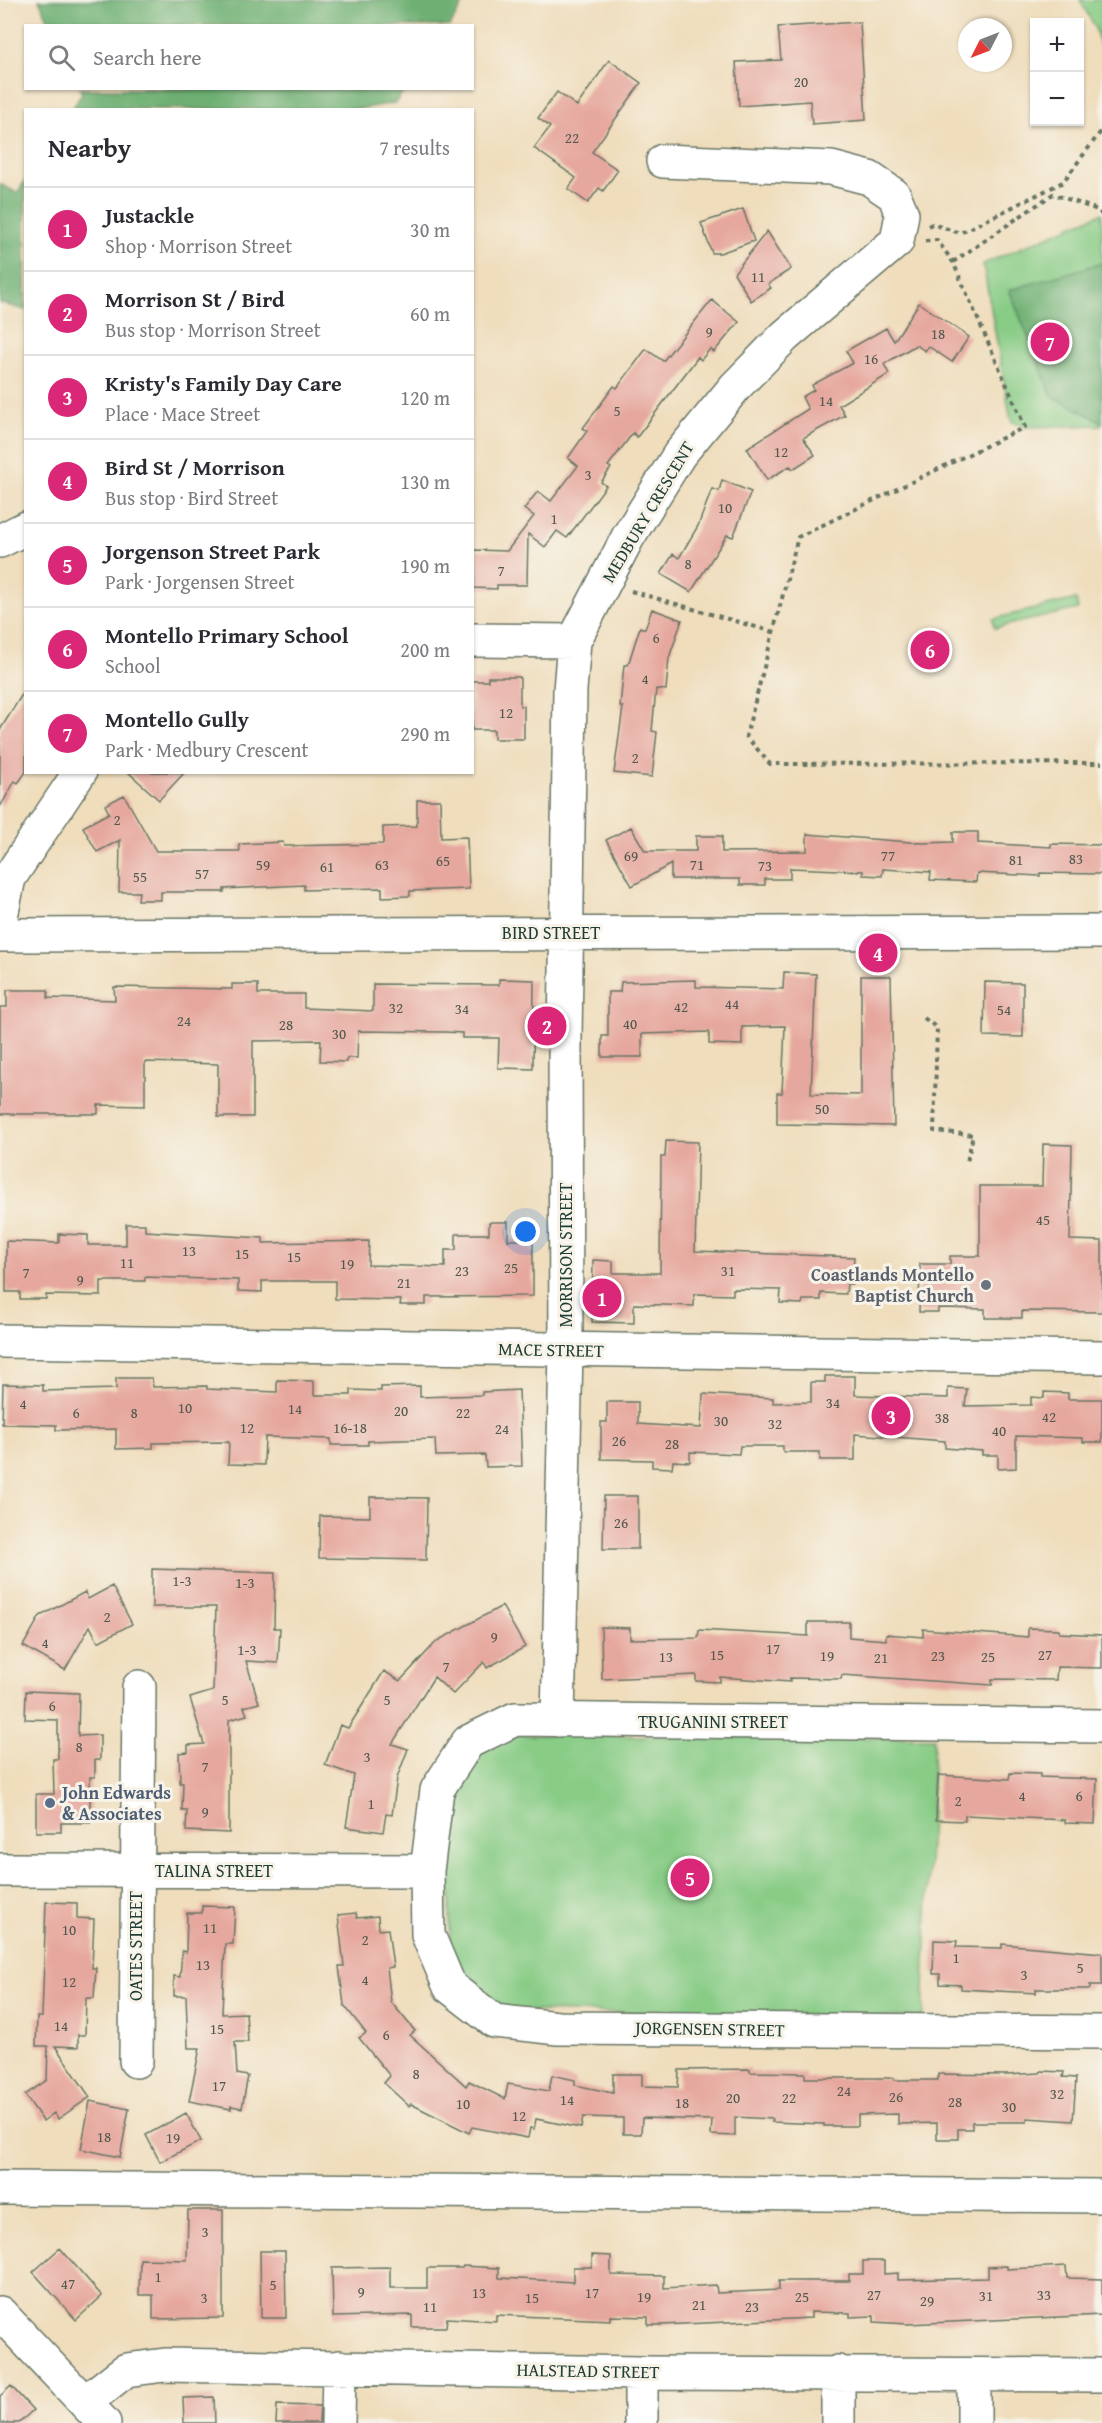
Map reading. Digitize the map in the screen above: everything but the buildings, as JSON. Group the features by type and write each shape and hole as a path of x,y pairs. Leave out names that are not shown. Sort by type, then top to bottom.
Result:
{"street":[{"path":"663,160 831,168 869,178 894,195 902,214 897,241"},
{"name":"MEDBURY CRESCENT","path":"567,933 570,690 574,641 628,537 679,455 735,387 785,336 897,241"},
{"path":"0,541 24,529"},
{"path":"474,640 574,641"},
{"path":"0,921 9,878 79,774"},
{"name":"BIRD STREET","path":"0,935 1102,932"},
{"name":"MORRISON STREET","path":"558,1720 566,1350 567,933"},
{"name":"MACE STREET","path":"0,1341 1102,1357"},
{"name":"OATES STREET","path":"136,2061 139,1687"},
{"name":"TRUGANINI STREET","path":"427,1871 437,1790 468,1742 515,1719 1102,1726"},
{"name":"TALINA STREET","path":"0,1870 427,1871"},
{"name":"JORGENSEN STREET","path":"427,1871 428,1935 450,1987 494,2021 558,2028 1102,2032"},
{"path":"0,2188 1102,2196"},
{"path":"0,2313 94,2412"},
{"name":"HALSTEAD STREET","path":"94,2412 126,2370 165,2365 236,2368 339,2367 641,2373 838,2372 1102,2375"},
{"path":"338,2423 339,2367"},
{"path":"838,2372 838,2423"},
{"path":"641,2373 642,2423"},
{"path":"974,2374 974,2423"}],"path":[{"path":"897,241 932,224 960,233 1063,182 1102,130"},
{"path":"953,262 1053,194 1098,210 1102,215"},
{"path":"897,241 937,240 953,262 1025,427 798,537 746,736 770,764 1102,763"},
{"path":"630,591 773,632"},
{"path":"924,1018 938,1028 934,1131 973,1135 967,1162"}],"green space":[{"path":"39,0 465,0 451,24 51,24"},
{"path":"1080,0 1102,0 1102,51 1095,28"},
{"path":"80,90 404,90 395,103 365,108 73,108 82,94"},
{"path":"24,182 24,310 0,303 0,184 17,193"},
{"path":"1102,213 1102,425 1025,427 1011,421 983,264"},
{"path":"1102,263 1102,422 1052,396 1009,290"},
{"path":"1076,599 1078,609 995,628 993,619"},
{"path":"513,1735 934,1738 923,2017 515,2011 493,2006 469,1988 450,1953 450,1802 457,1783 478,1753"}],"place":[{"name":"Montello Gully","path":"1050,342"},
{"name":"Montello Primary School","path":"930,650"},
{"name":"Bird St / Morrison","path":"878,953"},
{"name":"Morrison St / Bird","path":"547,1026"},
{"name":"Coastlands Montello Baptist Church","path":"986,1285"},
{"name":"Justackle","path":"602,1298"},
{"name":"Kristy's Family Day Care","path":"891,1416"},
{"name":"John Edwards & Associates","path":"50,1803"},
{"name":"Jorgenson Street Park","path":"690,1878"}]}
